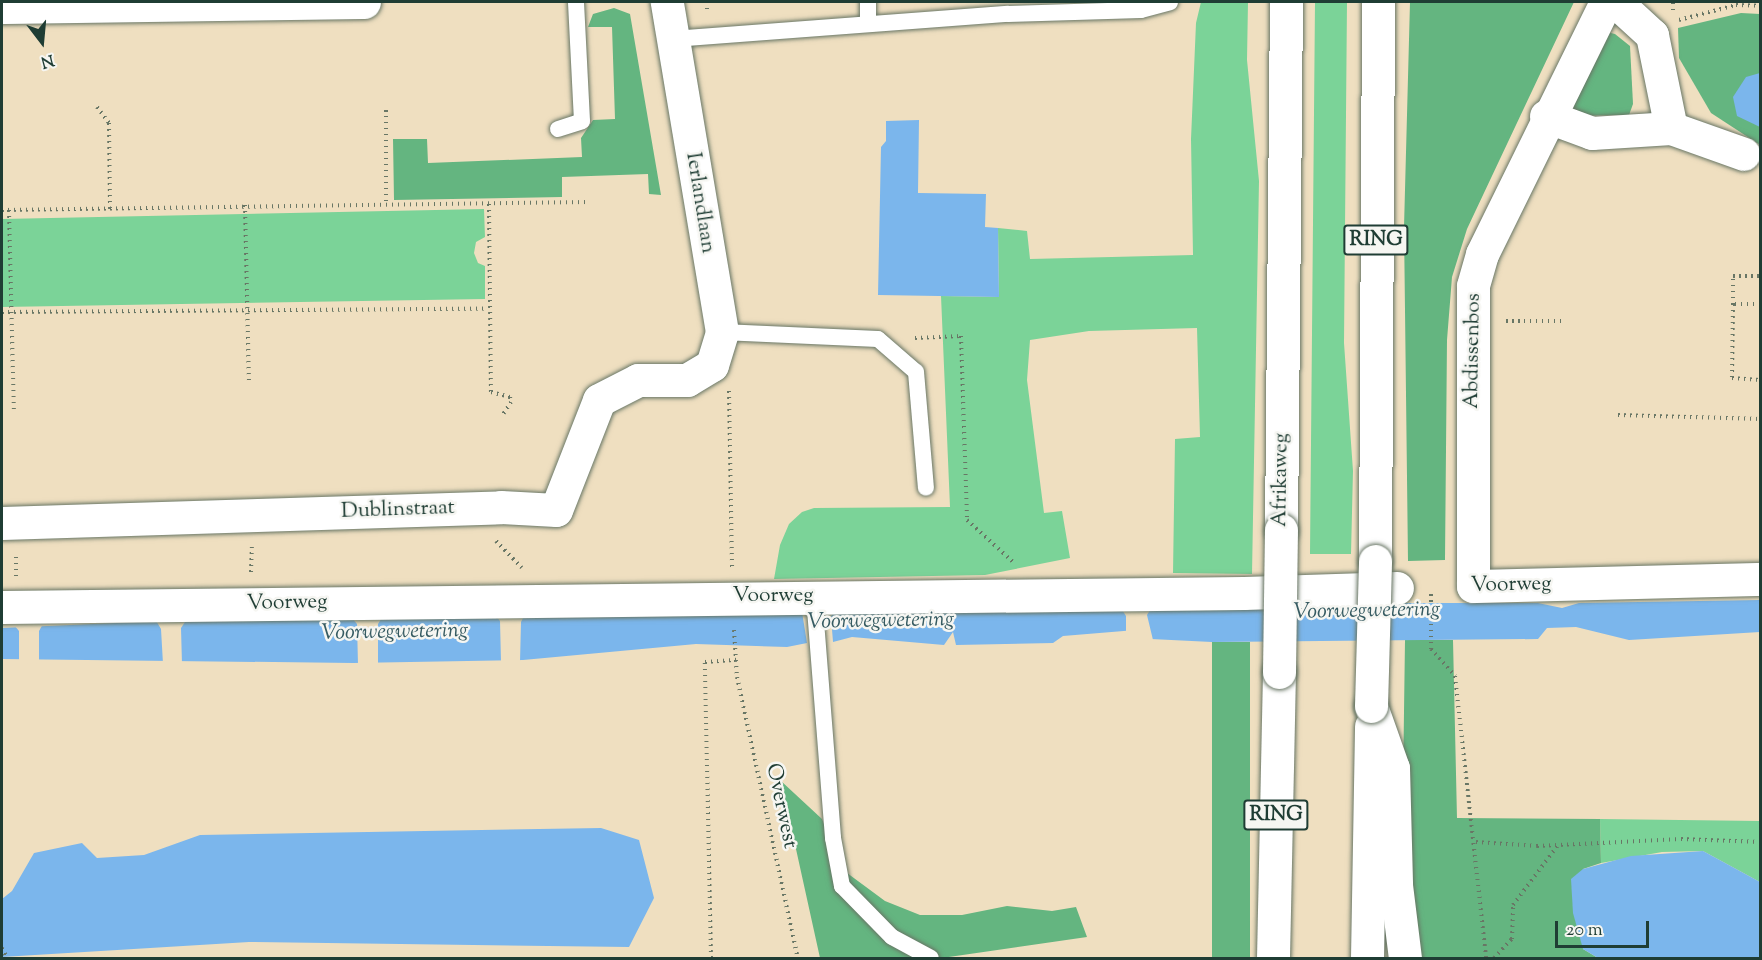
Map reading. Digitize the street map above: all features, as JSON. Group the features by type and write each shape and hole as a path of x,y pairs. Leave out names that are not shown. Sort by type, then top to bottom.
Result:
{"street":[{"path":"2,7 364,2"},
{"name":"Ierlandlaan","path":"667,2 722,332 712,365"},
{"name":"Afrikaweg","path":"1273,958 1281,530 1286,2"},
{"name":"RING","path":"1367,958 1375,561 1378,2"},
{"name":"Abdissenbos","path":"1473,586 1470,321 1473,286 1482,254 1546,116 1606,2"},
{"path":"1616,2 1652,34 1671,128"},
{"path":"1546,116 1592,133 1671,128 1744,154"},
{"name":"Dublinstraat","path":"9,523 501,507 556,510 599,400 638,380 687,380 712,365"},
{"name":"Voorweg","path":"1473,586 1761,579"},
{"name":"Voorweg","path":"8,607 732,597 814,600 1397,588"},
{"path":"1371,706 1393,768 1396,885 1405,958"}],"lane":[{"path":"558,129 582,121 576,2"},
{"path":"868,2 868,23"},
{"path":"673,39 868,23 1141,10 1170,2"},
{"path":"722,332 878,339 916,372 927,488"},
{"path":"814,600 833,838 842,886 892,937 931,958"}],"path":[{"path":"1672,21 1736,5 1761,6"},
{"path":"97,107 109,123 110,208"},
{"path":"386,110 386,205"},
{"path":"2,210 590,202"},
{"path":"489,204 488,309 491,392 510,397 511,402 502,416"},
{"path":"245,205 249,381"},
{"path":"9,210 14,412"},
{"path":"1761,276 1733,276 1732,378 1761,380"},
{"path":"1733,304 1761,304"},
{"path":"2,312 248,308 488,309"},
{"path":"1470,321 1562,321"},
{"path":"878,339 961,336 967,520 1048,595"},
{"path":"712,365 731,395 732,597"},
{"path":"1618,415 1761,419"},
{"path":"250,603 253,516"},
{"path":"8,607 9,523"},
{"path":"1431,596 1431,649 1455,676 1476,842 1486,958"},
{"name":"Overwest","path":"711,958 705,663 737,660 737,677 798,958"},
{"path":"1476,842 1558,845 1681,839 1761,842"},
{"path":"1494,958 1512,939 1513,905 1558,845"},
{"path":"2,948 6,958"}],"green space":[{"path":"1201,2 1248,2 1247,60 1259,181 1252,574 1173,573 1175,439 1200,437 1197,328 1089,331 1030,340 1027,380 1044,513 1062,511 1070,558 985,575 774,579 780,545 789,524 802,512 814,508 950,507 941,296 999,297 998,228 1027,231 1030,259 1193,255 1191,139 1196,23"},
{"path":"1315,2 1347,2 1344,343 1353,471 1351,554 1310,554"},
{"path":"1410,2 1574,2 1467,229 1452,277 1447,340 1445,560 1408,561 1404,227"},
{"path":"614,8 630,14 661,195 649,194 648,174 562,177 562,197 394,200 393,139 427,139 428,163 582,157 581,138 593,120 615,119 612,27 588,27 593,14"},
{"path":"1741,13 1760,14 1760,145 1711,113 1679,58 1678,28"},
{"path":"1602,31 1615,34 1630,46 1633,104 1629,115 1558,116"},
{"path":"484,209 485,237 476,242 474,253 478,263 485,266 485,299 2,307 2,219"},
{"path":"1405,640 1453,640 1457,818 1600,819 1601,863 1583,869 1583,949 1598,958 1417,958 1403,784"},
{"path":"1212,642 1250,642 1250,958 1212,958"},
{"path":"781,781 822,819 843,870 885,901 920,915 962,915 1007,906 1052,911 1076,907 1087,937 942,958 820,958"},
{"path":"1600,819 1760,821 1760,882 1703,851 1662,852 1601,863"}],"water":[{"path":"1760,73 1760,127 1737,116 1733,97 1746,77"},
{"path":"919,120 918,193 986,194 985,227 998,228 999,297 878,295 881,147 886,141 886,121"},
{"name":"Voorwegwetering","path":"1351,598 1405,603 1538,603 1562,608 1579,603 1760,600 1760,632 1629,640 1576,627 1547,628 1538,639 1212,642 1151,639 1148,629 1063,636 1053,643 956,645 953,632 944,645 852,637 833,642 831,617 834,610"},
{"name":"Voorwegwetering","path":"802,612 807,643 787,647 696,644 523,660 353,663 2,659 2,628 138,622"},
{"path":"601,828 639,840 654,898 629,947 249,942 2,957 2,899 12,891 34,853 82,843 97,858 144,855 200,835"},
{"path":"1703,851 1760,882 1760,958 1598,958 1583,949 1573,913 1571,879 1583,869 1631,856"}],"pier":[{"path":"1117,602 1155,602 1147,615 1153,640 1148,640 1146,632 1126,634 1126,616"},
{"path":"525,614 521,622 520,662 501,662 500,621 495,615"},
{"path":"383,616 378,624 378,664 358,665 357,624 351,617"},
{"path":"155,619 187,619 181,628 182,664 163,664 161,629"},
{"path":"43,624 39,631 39,664 19,663 19,631 14,625"}]}
